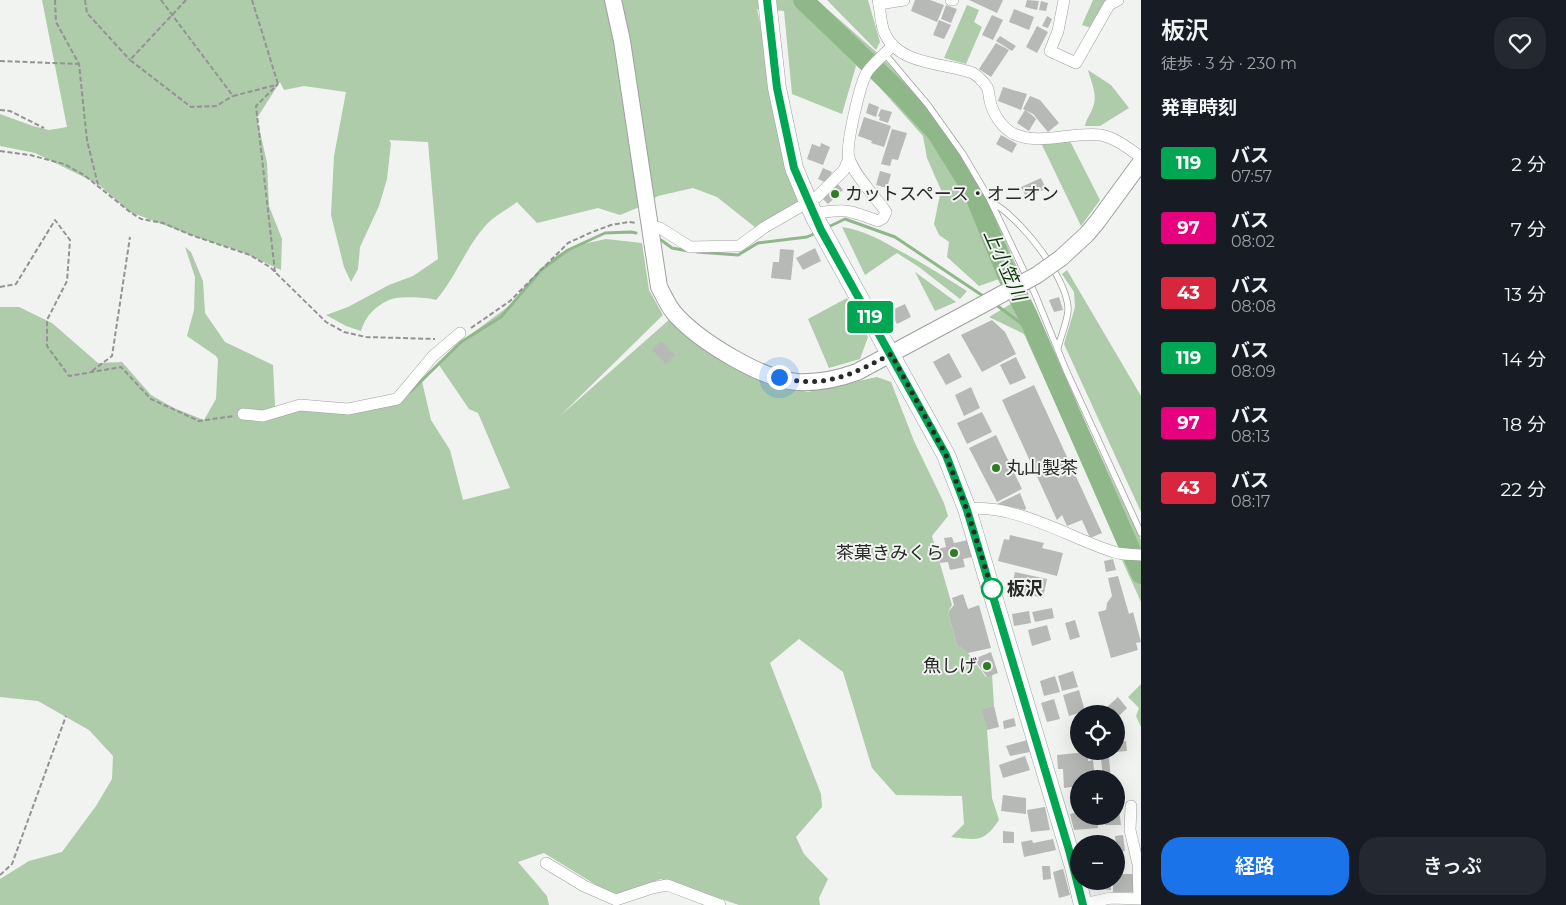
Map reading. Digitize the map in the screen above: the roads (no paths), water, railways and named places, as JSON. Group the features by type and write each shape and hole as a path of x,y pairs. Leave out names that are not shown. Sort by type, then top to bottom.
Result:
{"main road":[{"path":"767,0 777,88 794,168 812,212 946,455 967,510 1074,867 1083,905"}],"street":[{"path":"613,0 622,41 659,287 673,312 695,334 728,356 762,372 794,381 816,382 842,378 891,354 1037,275 1062,258 1087,234 1141,162"},
{"path":"886,53 878,2 904,0"},
{"path":"1064,0 1058,32 1050,51 1076,63 1109,5 1118,0"},
{"path":"649,225 660,228 690,247 739,246 765,227 812,212 841,210 853,212 878,222 886,212 859,175 849,158 848,150 850,131 866,74 886,53 900,53 911,58 973,73 988,88 990,103 1001,124 1014,134 1042,139 1084,134 1102,135 1114,140 1141,157"},
{"path":"812,212 817,197 844,170 849,158"},
{"path":"243,414 263,416 300,405 348,409 397,400 433,356 460,333"},
{"path":"967,510 988,508 1039,522 1116,553 1141,555"},
{"path":"1083,905 1111,898 1140,898 1138,864 1130,830 1131,806"},
{"path":"546,863 584,886 616,900 667,885 720,905"}],"lane":[{"path":"886,53 964,154 991,202 1035,294 1141,533"},
{"path":"991,202 1022,227 1040,249 1062,284 1069,308 1058,348"}],"waterway":[{"name":"上小笠川","path":"803,0 898,91 937,133 973,191 1008,277 1027,314 1141,574"},
{"path":"826,228 845,219 895,237 986,298"},
{"path":"410,392 461,342 501,317 541,270 568,250 605,233 636,233"},
{"path":"697,252 738,255 758,243 807,237 816,233"},
{"path":"661,240 672,248 688,251"},
{"path":"995,304 1034,333"}],"place":[{"name":"カットスペース・オニオン","path":"835,194"},
{"name":"丸山製茶","path":"996,468"},
{"name":"茶菓きみくら","path":"954,553"},
{"name":"板沢","path":"992,589"},
{"name":"魚しげ","path":"987,666"}]}
